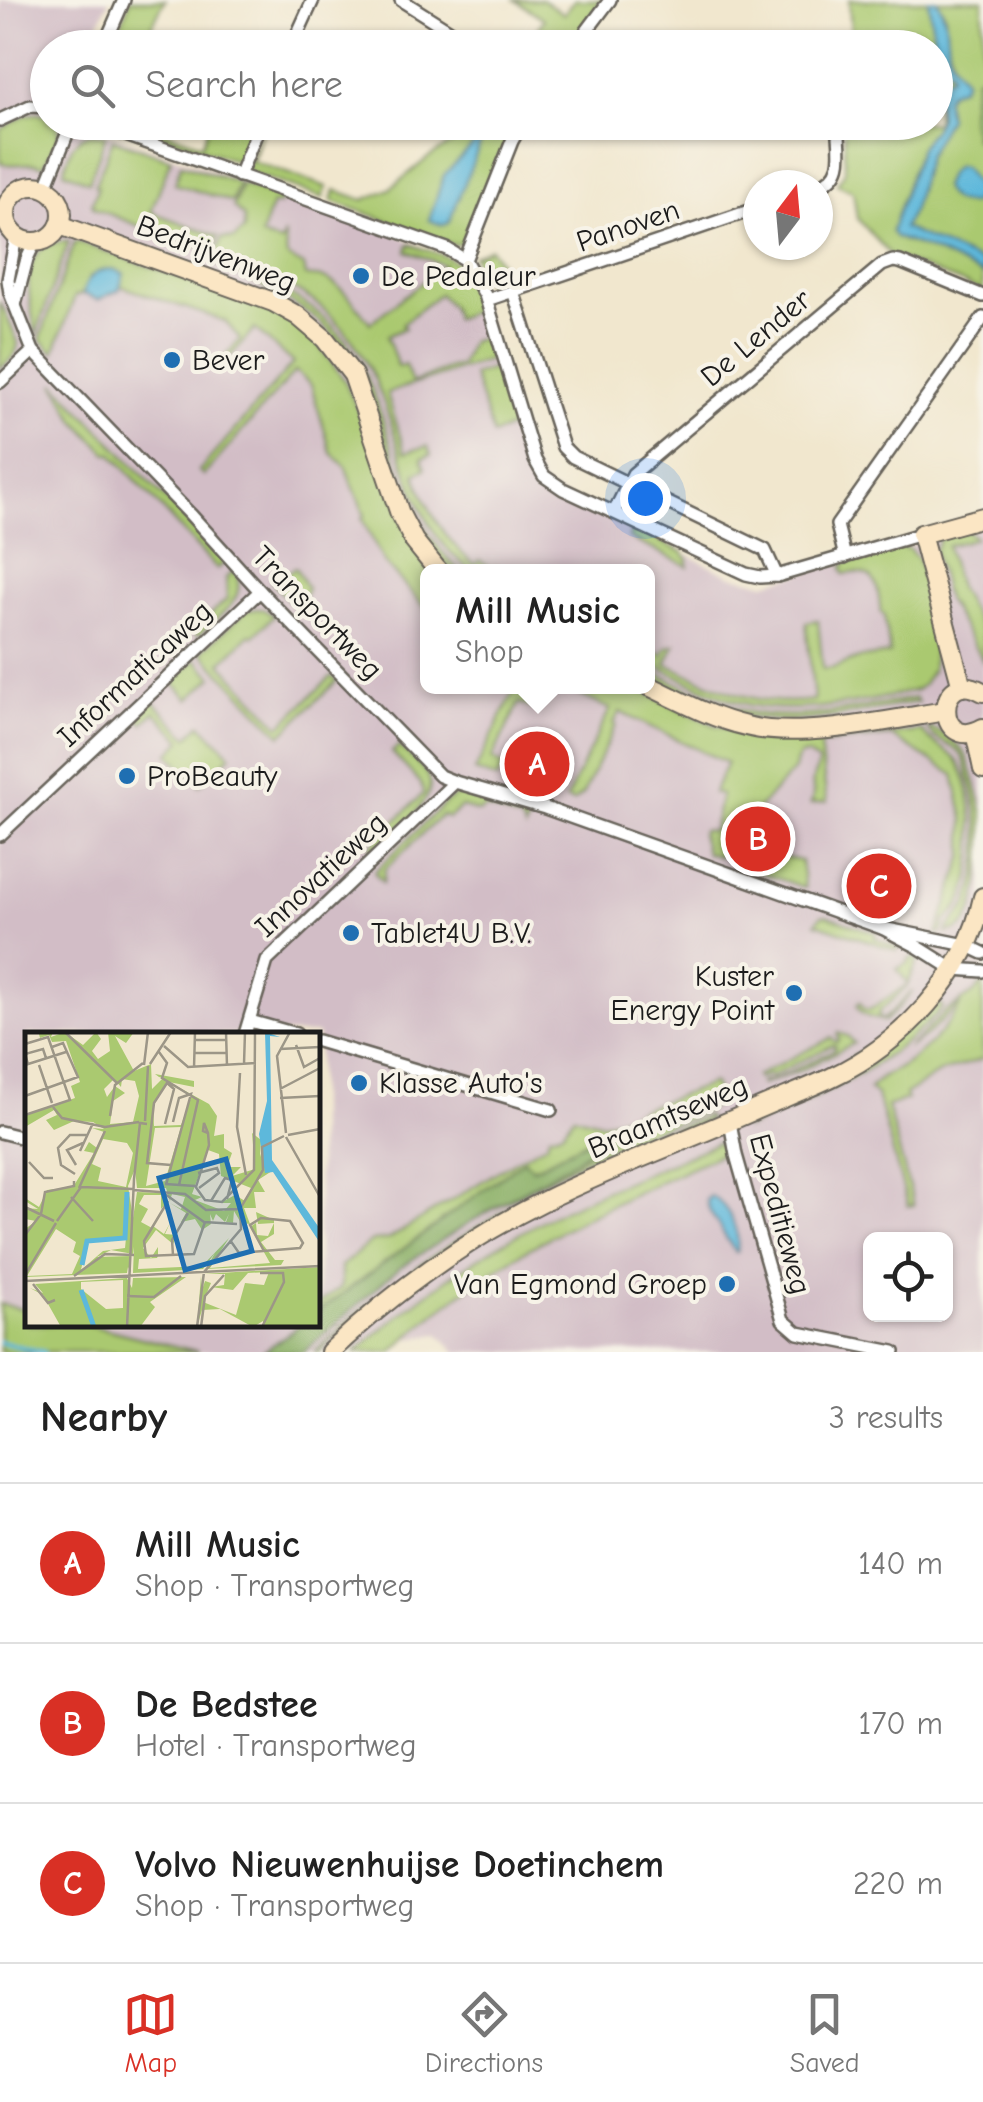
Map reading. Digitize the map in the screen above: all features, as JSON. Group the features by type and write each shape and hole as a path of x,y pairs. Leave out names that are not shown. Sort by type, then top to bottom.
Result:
{"main road":[{"path":"45,189 60,204 60,225 50,237 35,242 16,236 3,213 9,201 7,191 45,189"},
{"name":"Bedrijvenweg","path":"60,225 273,302 298,316 325,340 353,375 400,514 433,564"},
{"path":"962,687 921,534 983,516"},
{"path":"983,692 962,687 949,696 945,711 955,729 965,733 979,730 983,770"},
{"path":"655,688 717,718 775,732 945,711"},
{"name":"Braamtseweg","path":"330,1352 417,1278 501,1224 620,1165 730,1122 860,1061 914,1020 952,969 974,949 983,898"}],"street":[{"path":"111,30 124,0"},
{"path":"299,30 313,0"},
{"path":"402,0 450,30"},
{"path":"588,30 610,0"},
{"path":"0,120 30,106"},
{"path":"45,189 65,140"},
{"path":"139,140 447,249 465,260 486,300 535,460 544,476 563,489 760,577 777,576 921,534"},
{"path":"239,176 253,140"},
{"path":"465,260 513,140"},
{"path":"833,179 839,168 838,140"},
{"name":"Panoven","path":"486,300 743,213"},
{"name":"Transportweg","path":"16,236 8,280 14,309 33,351 440,776 545,808 882,928 974,949"},
{"path":"14,309 35,242"},
{"name":"De Lender","path":"614,512 633,474 882,265 900,262 983,296"},
{"path":"513,292 563,447 573,457 766,550 777,576"},
{"path":"846,556 836,525 983,318"},
{"path":"0,382 33,351"},
{"name":"Informaticaweg","path":"0,835 260,590"},
{"name":"Innovatieweg","path":"246,1032 267,961 455,782"},
{"name":"Transportweg","path":"882,928 952,969"},
{"path":"952,969 983,971"},
{"path":"250,1021 289,1032"},
{"path":"320,1042 551,1110"},
{"name":"Expeditieweg","path":"730,1122 782,1320 798,1333 894,1352"},
{"path":"0,1132 25,1138"}],"shaded area":[{"path":"0,0 109,0 96,30 30,30 30,140 126,140 390,232 452,260 472,277 521,441 544,487 732,576 765,583 983,527 983,1352 456,1352 439,1334 327,1352 54,1352 0,1339"}],"green space":[{"path":"130,0 165,0 150,30 119,30"},
{"path":"515,0 543,0 564,14 574,0 602,0 581,30 537,30 544,19"},
{"path":"849,0 928,0 933,30 851,30"},
{"path":"937,0 983,0 983,73 976,78 973,137 983,146 983,189 977,199 983,223 983,263 903,228 936,140 953,140 953,90 962,86 953,60 953,30 946,30 945,14"},
{"path":"983,73 983,146 973,131 970,114 976,78"},
{"path":"30,114 30,140 58,140 43,166 0,163 0,130"},
{"path":"104,140 89,182 64,171 75,143"},
{"path":"113,140 171,159 151,212 218,236 212,251 192,244 193,238 185,235 183,240 162,235 94,208 98,187 95,185"},
{"path":"175,140 202,144 204,140 248,140 239,162"},
{"path":"259,140 252,161 327,187 323,198 245,171"},
{"path":"458,140 509,140 462,243 454,245 332,201 335,190 364,200 390,189 429,157"},
{"path":"844,140 925,140 896,217 901,240 983,275 983,291 891,256 857,218 853,191 837,184 845,171"},
{"path":"181,164 239,183 232,202 175,184"},
{"path":"242,184 281,198 279,205 272,204 261,236 281,243 284,234 287,257 304,266 306,276 324,278 337,286 370,323 444,265 407,251 409,244 447,257 461,268 478,305 475,311 455,319 451,307 439,294 402,324 405,328 387,336 398,367 405,365 412,383 460,366 470,342 484,337 494,356 387,393 405,452 428,446 431,455 422,458 425,469 415,474 438,524 474,564 463,564 434,532 406,471 379,390 352,340 331,316 291,287 215,255 222,238 234,239 244,230 244,217 233,207"},
{"path":"69,241 36,335 29,290 33,262 40,251 52,244"},
{"path":"75,241 262,305 291,321 318,344 345,381 425,564 420,564 420,602 383,561 362,518 365,516 345,466 331,452 311,385 295,371 204,475 199,471 293,363 255,329 224,364 221,361 240,339 225,321 120,286 123,274 107,269 90,277 83,294 75,296 54,353 40,339"},
{"path":"490,248 504,275 492,289 473,256"},
{"path":"215,264 294,297 339,333 368,380 419,519 454,564 446,564 439,557 412,518 367,391 344,348 302,309"},
{"path":"0,301 18,347 0,369"},
{"path":"499,369 517,425 493,435 473,375"},
{"path":"55,383 223,559 223,564 217,569 111,453 75,420"},
{"path":"965,530 976,538 947,546 958,587 983,632 983,661 946,599 934,551 941,537"},
{"path":"639,531 683,552 688,566 629,538 631,532"},
{"path":"900,547 909,549 918,559 936,622 932,670 916,690 828,706 758,706 715,694 655,665 655,651 663,655 667,647 675,645 666,664 720,688 774,701 814,700 806,622 818,620 823,669 890,654 874,581 864,573 844,574 846,562"},
{"path":"296,568 307,588 297,609 271,581"},
{"path":"234,570 238,580 235,599 198,636 192,632 227,599 226,578"},
{"path":"255,609 274,616 221,663 280,726 332,676 337,681 281,735 201,652 246,611"},
{"path":"196,659 213,677 189,699 172,681"},
{"path":"655,672 715,700 760,713 804,715 915,698 918,702 825,718 779,720 733,713 655,678"},
{"path":"512,694 540,694 534,709 519,703 492,759 504,765 497,779 475,771"},
{"path":"578,694 648,694 715,725 768,737 829,741 922,731 958,762 969,792 973,853 961,903 942,921 945,925 937,934 964,855 964,819 954,775 891,736 820,744 827,802 811,804 818,762 801,755 794,770 732,837 724,835 720,857 706,853 701,834 702,830 713,831 721,795 713,793 727,763 620,712 583,794 573,802 566,799 610,709"},
{"path":"152,700 188,737 201,724 231,755 200,785 169,754 182,740 155,712 143,723 136,716"},
{"path":"927,727 950,739 967,757 983,819 976,900 965,924 947,933 973,888 978,824 963,758"},
{"path":"399,746 419,764 430,785 421,806 373,852 369,847 423,794 421,784 392,752"},
{"path":"461,792 497,799 524,811 530,815 525,829 520,820 486,808 479,812 462,807 448,818 442,815 385,869 383,882 374,872"},
{"path":"744,847 801,861 805,888 741,866"},
{"path":"826,915 876,933 875,938 899,948 897,951 816,923"},
{"path":"914,957 918,960 908,984 897,969"},
{"path":"983,982 983,1059 939,1073 905,1095 907,1100 887,1106 914,1205 908,1206 877,1096 869,1089 923,1050 962,1002 908,1048"},
{"path":"908,984 880,1011 878,1016 882,1020 913,991 885,1021 868,1017 857,1005 860,1002 865,1010 871,1009"},
{"path":"939,1003 943,1007 921,1029 875,1064 744,1129 754,1119"},
{"path":"838,1033 854,1043 761,1085 834,1050 833,1045 771,1076 756,1076 831,1038 836,1042"},
{"path":"713,1083 720,1104 593,1155 470,1222 618,1135 594,1137 532,1168 524,1160 320,1311 320,1303 341,1287 341,1266 372,1241 389,1239 547,1143 549,1135 563,1131 574,1115 603,1123"},
{"path":"707,1116 709,1120 566,1182 315,1352 399,1280 489,1220 606,1155"},
{"path":"606,1132 620,1134 398,1269 304,1352 263,1352 297,1327 320,1327 320,1311 524,1160 533,1168"},
{"path":"717,1143 725,1147 725,1152 592,1214 507,1262 428,1319 392,1352 356,1352 429,1292 508,1240 582,1201"},
{"path":"0,1304 25,1310 25,1327 97,1327 199,1352 0,1352"}],"water":[{"path":"928,0 937,0 945,22 946,30 933,30"},
{"path":"953,62 965,79 962,86 953,90"},
{"path":"478,140 481,142 450,220 442,225 429,220 444,175"},
{"path":"925,140 936,140 903,228 983,263 983,275 891,232"},
{"path":"956,166 963,167 979,189 977,199 970,204 954,200 943,187"},
{"path":"113,269 124,274 119,290 98,300 83,294 93,276"},
{"path":"711,1196 732,1220 737,1252 710,1212 706,1200"}],"waterway":[{"path":"0,1342 44,1352"}],"place":[{"name":"De Pedaleur","path":"361,276"},
{"name":"Bever","path":"172,360"},
{"name":"Mill Music","path":"537,764"},
{"name":"ProBeauty","path":"127,776"},
{"name":"De Bedstee","path":"758,839"},
{"name":"Volvo Nieuwenhuijse Doetinchem","path":"879,886"},
{"name":"Tablet4U B.V.","path":"351,933"},
{"name":"Kuster Energy Point","path":"794,993"},
{"name":"Klasse Auto's","path":"359,1083"},
{"name":"Van Egmond Groep","path":"727,1284"}]}
